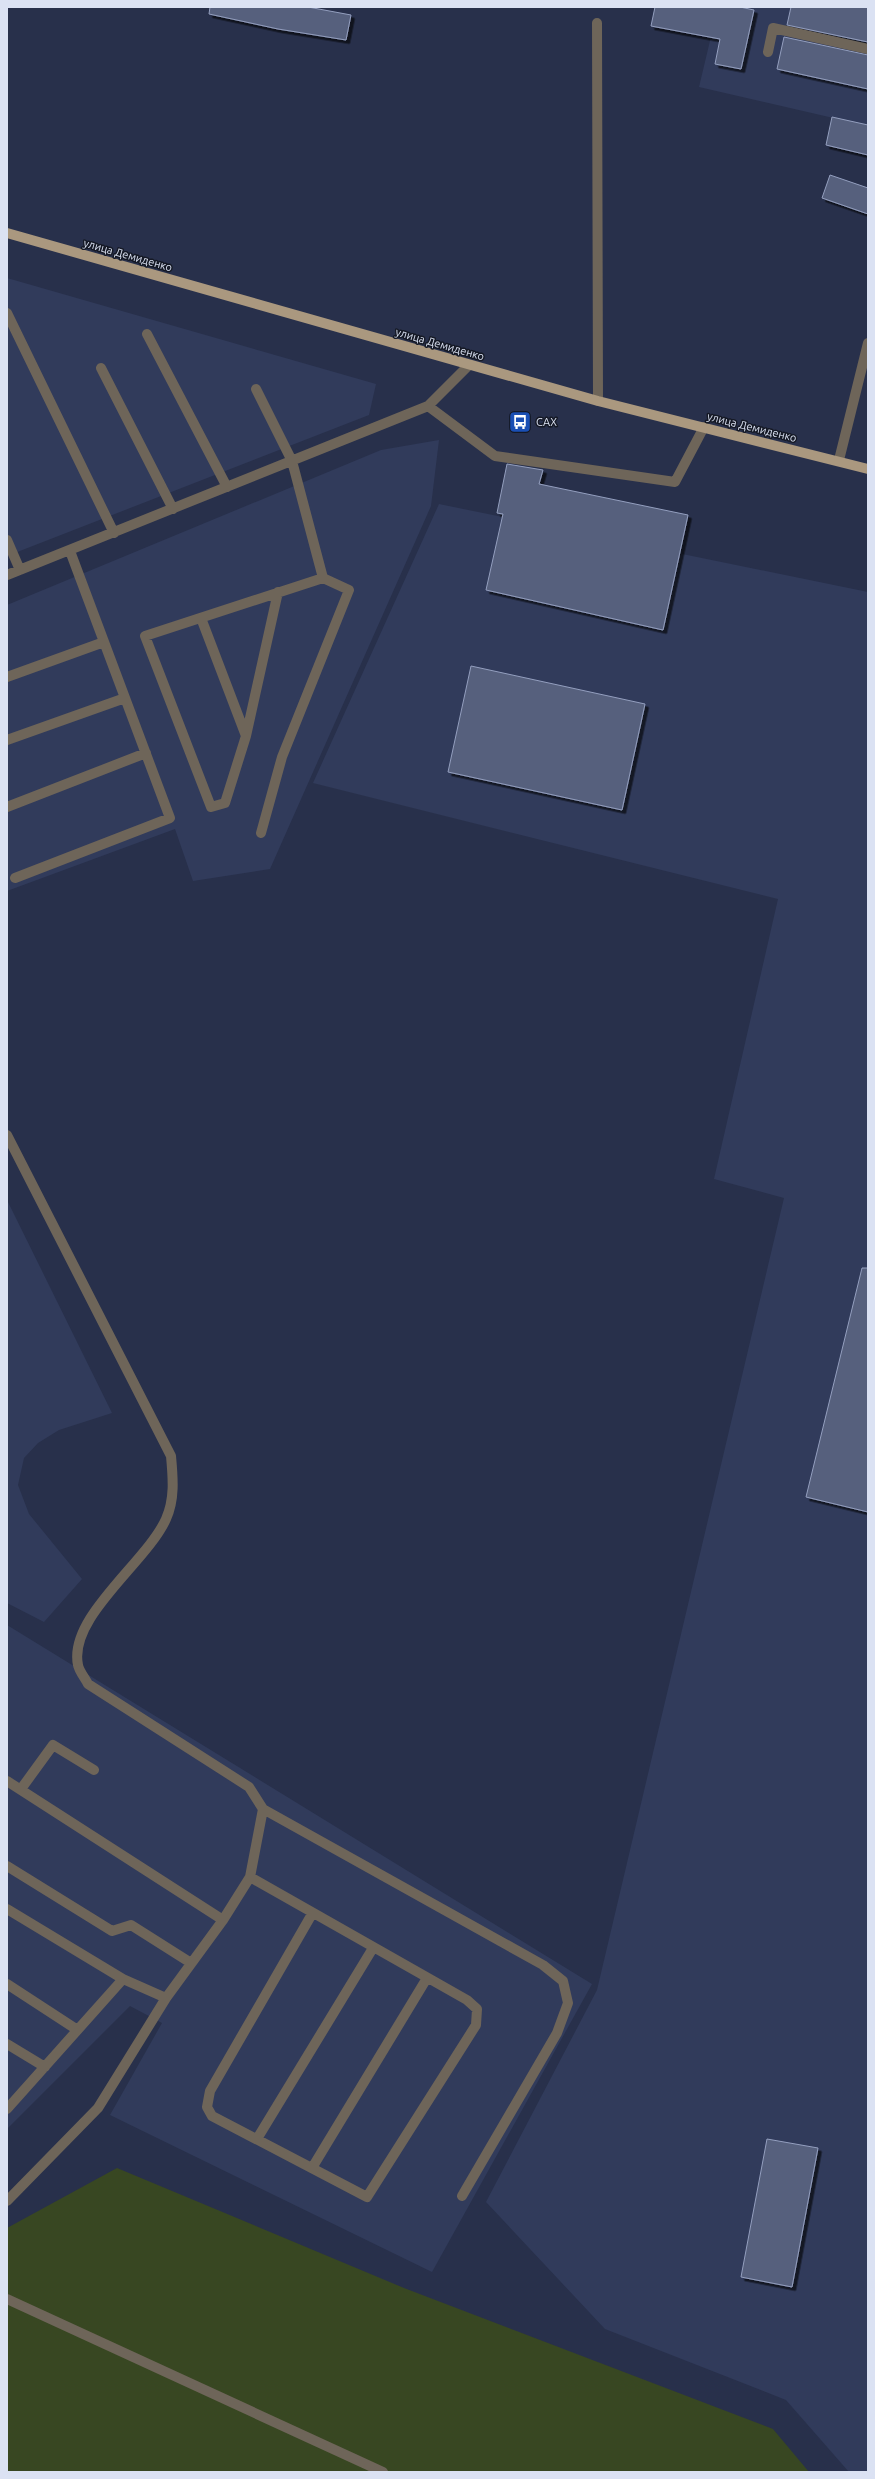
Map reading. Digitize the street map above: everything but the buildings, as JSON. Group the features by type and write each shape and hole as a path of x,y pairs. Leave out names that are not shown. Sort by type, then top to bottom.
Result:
{"main road":[{"name":"улица Демиденко","path":"7,233 598,401 839,460 868,469"}],"street":[{"path":"597,23 598,401"},
{"path":"768,52 773,28 868,49"},
{"path":"7,313 114,533"},
{"path":"147,334 227,487"},
{"path":"839,460 868,342"},
{"path":"7,575 428,406 469,364"},
{"path":"101,368 173,509"},
{"path":"256,389 292,461 323,578"},
{"path":"428,406 495,456 675,482 704,427"},
{"path":"7,540 20,570"},
{"path":"15,878 170,818 70,551"},
{"path":"261,833 282,757 349,590 323,578 278,592 145,636 211,807 225,803 246,736 278,592"},
{"path":"201,618 246,736"},
{"path":"7,677 104,642"},
{"path":"7,740 125,698"},
{"path":"7,807 146,754"},
{"path":"7,1135 171,1456 174,1487 166,1519 152,1542 85,1624 78,1645 78,1666 88,1684 249,1787 263,1809 543,1965 563,1982 568,2003 557,2033 462,2196"},
{"path":"21,1790 53,1745 94,1770"},
{"path":"7,1781 223,1920"},
{"path":"7,2200 98,2108 166,1998 223,1920 250,1877 263,1809"},
{"path":"7,1866 112,1931 131,1926 191,1963"},
{"path":"250,1877 312,1914 467,2000 477,2009 476,2025 367,2196 212,2116 207,2107 210,2091 312,1914"},
{"path":"7,1909 123,1979 166,1998"},
{"path":"257,2139 373,1948"},
{"path":"312,2168 427,1978"},
{"path":"7,2109 45,2067 76,2029 123,1979"},
{"path":"7,1984 76,2029"},
{"path":"7,2044 45,2067"},
{"path":"7,2299 383,2472"}],"shaded area":[{"path":"718,7 868,7 868,126 699,87"},
{"path":"7,278 376,384 369,415 7,556"},
{"path":"439,440 431,506 270,869 193,881 175,829 7,891 7,605 381,450"},
{"path":"439,504 868,592 868,2472 849,2472 786,2400 605,2329 486,2202 597,1990 784,1198 714,1179 778,899 313,783"},
{"path":"7,1200 112,1413 59,1430 38,1443 24,1458 18,1485 29,1514 82,1579 44,1622 7,1603"},
{"path":"7,1625 592,1984 432,2272 110,2115 162,2023 130,2006 7,2129"}],"green space":[{"path":"117,2168 404,2288 773,2429 809,2472 7,2472 7,2228"}],"place":[{"name":"САХ","path":"520,422"}]}
